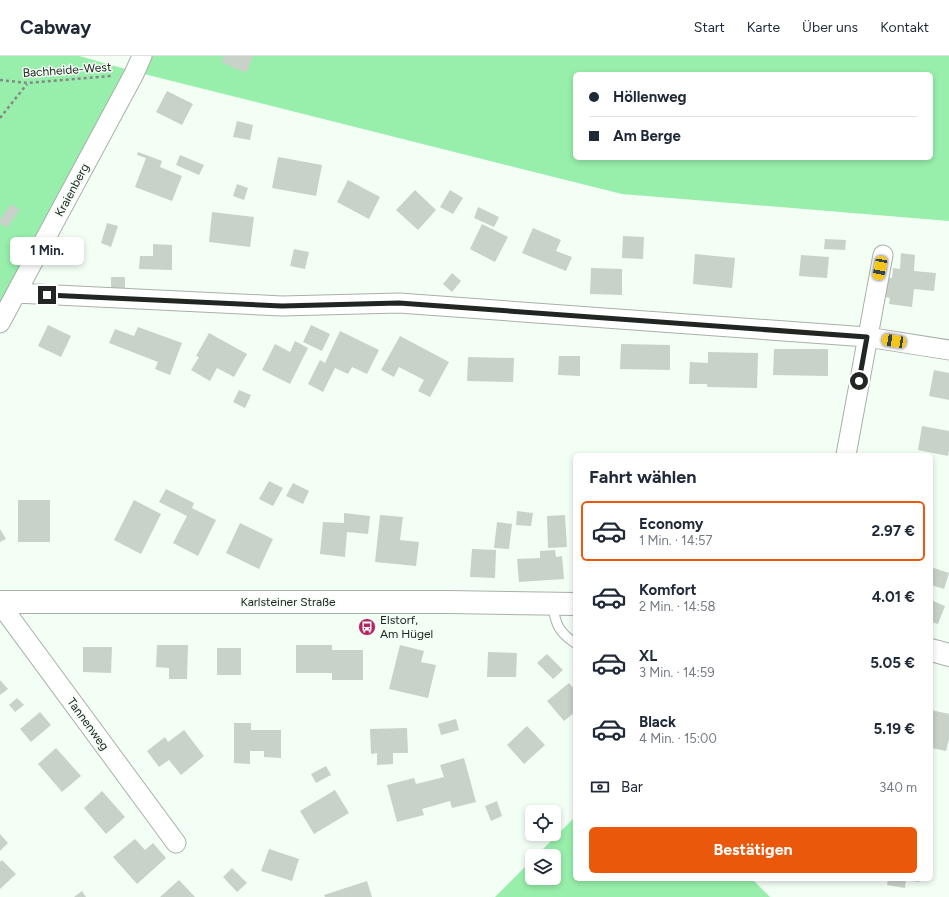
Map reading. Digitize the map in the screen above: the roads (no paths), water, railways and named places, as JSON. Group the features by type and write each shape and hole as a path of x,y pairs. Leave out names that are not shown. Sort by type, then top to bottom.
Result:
{"street":[{"name":"Kraienberg","path":"0,322 134,74 142,56"},
{"path":"846,453 883,255"},
{"path":"16,293 282,306 399,303 867,337 949,350"},
{"name":"Karlsteiner Straße","path":"0,603 448,602 573,604"},
{"name":"Tannenweg","path":"0,603 176,843"},
{"path":"933,651 949,655"}],"lane":[{"path":"552,604 559,628 573,641"}],"place":[{"name":"Elstorf, Am Hügel","path":"367,627"}]}
